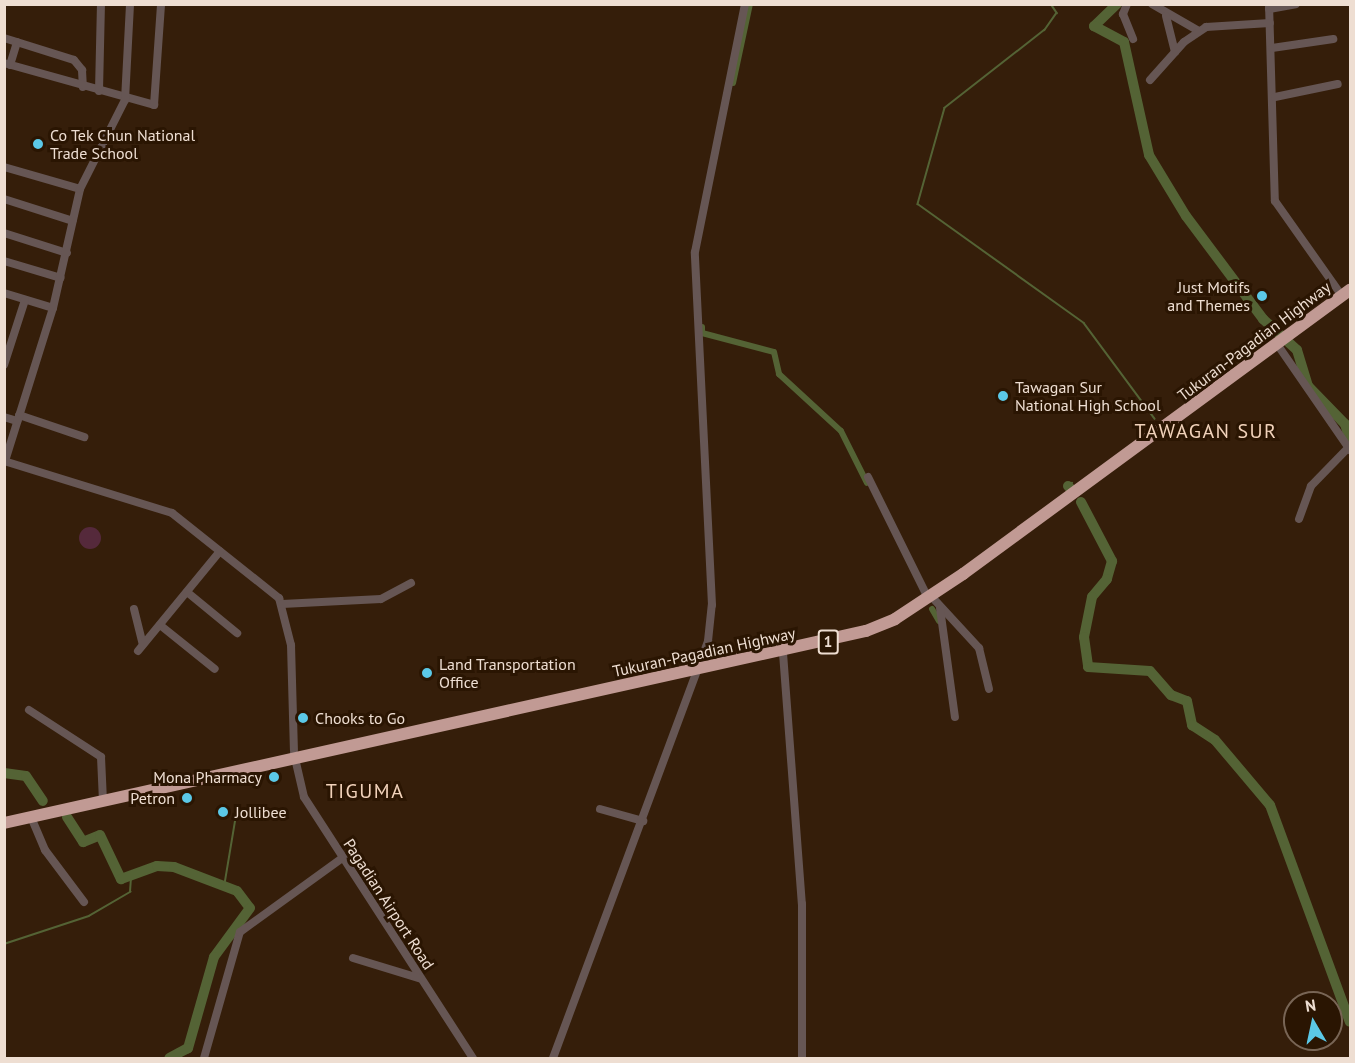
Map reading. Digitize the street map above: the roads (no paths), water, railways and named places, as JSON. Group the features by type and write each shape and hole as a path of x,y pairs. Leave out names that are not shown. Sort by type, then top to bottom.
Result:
{"highway":[{"name":"Tukuran-Pagadian Highway","path":"4,823 294,755 783,653 866,631 929,597 1346,293"}],"street":[{"path":"99,91 101,4"},
{"path":"130,4 125,100 80,189 53,308 5,461 158,507 220,551 282,604 381,599 411,583"},
{"path":"17,42 7,64 142,106 156,102 161,4"},
{"path":"553,1059 700,671 712,605 695,252 745,4"},
{"path":"1127,4 1123,14 1133,39"},
{"path":"1152,4 1166,16 1199,31 1270,23"},
{"path":"1296,4 1269,7 1275,98 1275,201 1346,293"},
{"path":"1166,16 1175,52"},
{"path":"1150,80 1175,52 1199,31"},
{"path":"4,38 74,60 82,70 83,87"},
{"path":"1272,48 1333,39"},
{"path":"1275,98 1338,84"},
{"path":"4,166 80,189"},
{"path":"4,199 73,221"},
{"path":"4,233 67,253"},
{"path":"4,261 61,278"},
{"path":"4,293 53,308"},
{"path":"4,364 25,300"},
{"path":"1279,342 1349,450 1311,486 1299,519"},
{"path":"4,417 18,418 84,437"},
{"path":"868,477 929,597 983,655 989,688"},
{"path":"134,609 140,648 220,551"},
{"path":"187,592 237,633"},
{"name":"Pagadian Airport Road","path":"282,604 291,645 294,755 298,786 341,859 473,1059"},
{"path":"940,608 955,717"},
{"path":"160,625 215,669"},
{"path":"783,653 802,904 802,1059"},
{"path":"29,710 81,739 101,757 103,801"},
{"path":"600,809 643,821"},
{"path":"31,817 45,850 84,902"},
{"path":"204,1059 240,932 341,859"},
{"path":"353,958 419,978"}],"waterway":[{"path":"733,83 750,4"},
{"path":"1051,4 1057,13 1045,30 945,108 918,204 1084,323 1155,419"},
{"path":"1117,4 1094,26 1124,42 1149,155 1186,216 1263,319 1297,350 1308,386 1345,424 1350,440"},
{"path":"702,327 702,333 774,352 779,374 841,431 867,483"},
{"path":"1068,486 1072,483"},
{"path":"1081,502 1112,561 1107,579 1092,597 1084,637 1088,667 1150,671 1171,695 1187,701 1192,725 1215,740 1270,805 1350,1022"},
{"path":"932,609 939,621"},
{"path":"4,773 26,776 43,801"},
{"path":"224,887 237,809"},
{"path":"67,817 83,842 100,835 121,879 157,866 174,867 237,891 250,908 214,957 188,1048 169,1058"},
{"path":"4,944 89,916 130,892 131,879"}],"place":[{"name":"Co Tek Chun National Trade School","path":"38,144"},
{"name":"Just Motifs and Themes","path":"1262,296"},
{"name":"Tawagan Sur National High School","path":"1003,396"},
{"name":"Land Transportation Office","path":"427,673"},
{"name":"Chooks to Go","path":"303,718"},
{"name":"Mona Pharmacy","path":"274,777"},
{"name":"Petron","path":"187,798"},
{"name":"Jollibee","path":"223,812"}],"district":[{"name":"TAWAGAN SUR","path":"1206,431"},
{"name":"TIGUMA","path":"365,791"}]}
